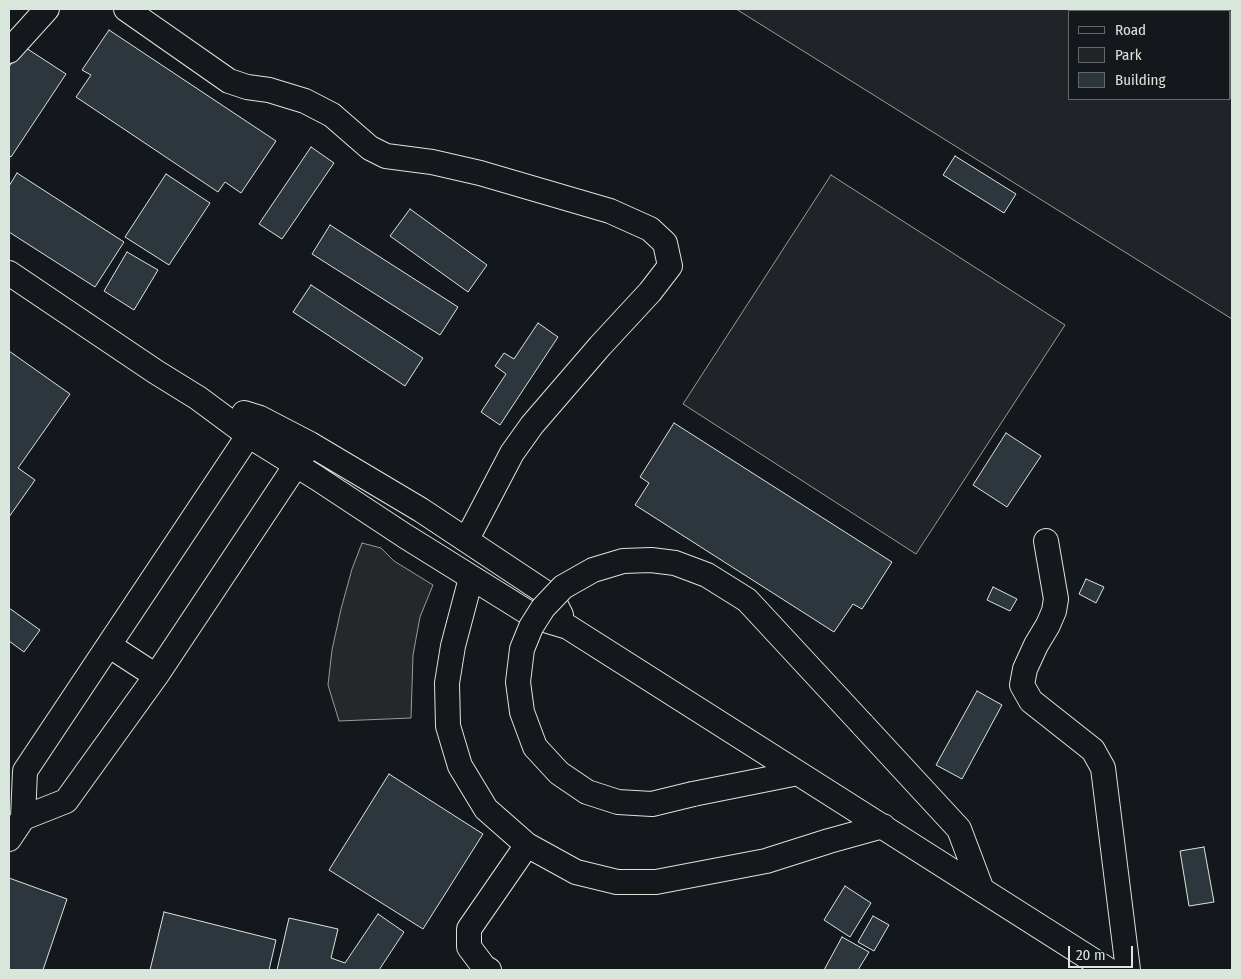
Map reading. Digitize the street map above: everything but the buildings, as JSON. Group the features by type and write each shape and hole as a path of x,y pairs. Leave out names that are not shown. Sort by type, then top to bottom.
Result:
{"street":[{"path":"9,51 47,9"},
{"path":"126,9 229,81 305,101 332,115 370,148 386,156 432,162 470,171 610,210 650,229 665,243 670,266 650,292 600,346 532,425 512,453 467,539"},
{"path":"9,273 198,398 254,427 310,444 385,487 467,539 552,597 568,627"},
{"path":"254,427 296,465 471,578 535,617 568,627 1108,970"},
{"path":"9,839 23,818 25,771 254,427"},
{"path":"23,818 66,801 156,676 310,444"},
{"path":"405,536 420,510"},
{"path":"1046,541 1056,599 1055,605 1048,625 1025,669 1022,685 1031,702 1093,750 1103,768 1128,970"},
{"path":"798,773 652,804 618,802 587,792 559,773 535,747 522,712 518,682 522,649 531,627 543,608 563,587 593,570 623,561 651,560 675,563 707,575 747,600 959,828 982,890"},
{"path":"471,578 453,646 447,684 448,726 460,766 486,809 527,845 576,872 617,882 656,882 766,861 829,840 883,826"},
{"path":"110,646 156,676"},
{"path":"490,970 484,967 469,947 469,929 527,845"}],"green space":[{"path":"736,9 1232,9 1232,319"},
{"path":"831,175 1065,325 916,554 683,404"}],"shaded area":[{"path":"362,543 381,548 394,561 433,585 420,617 413,655 411,718 339,721 328,685 332,650 341,609 352,569"}]}
